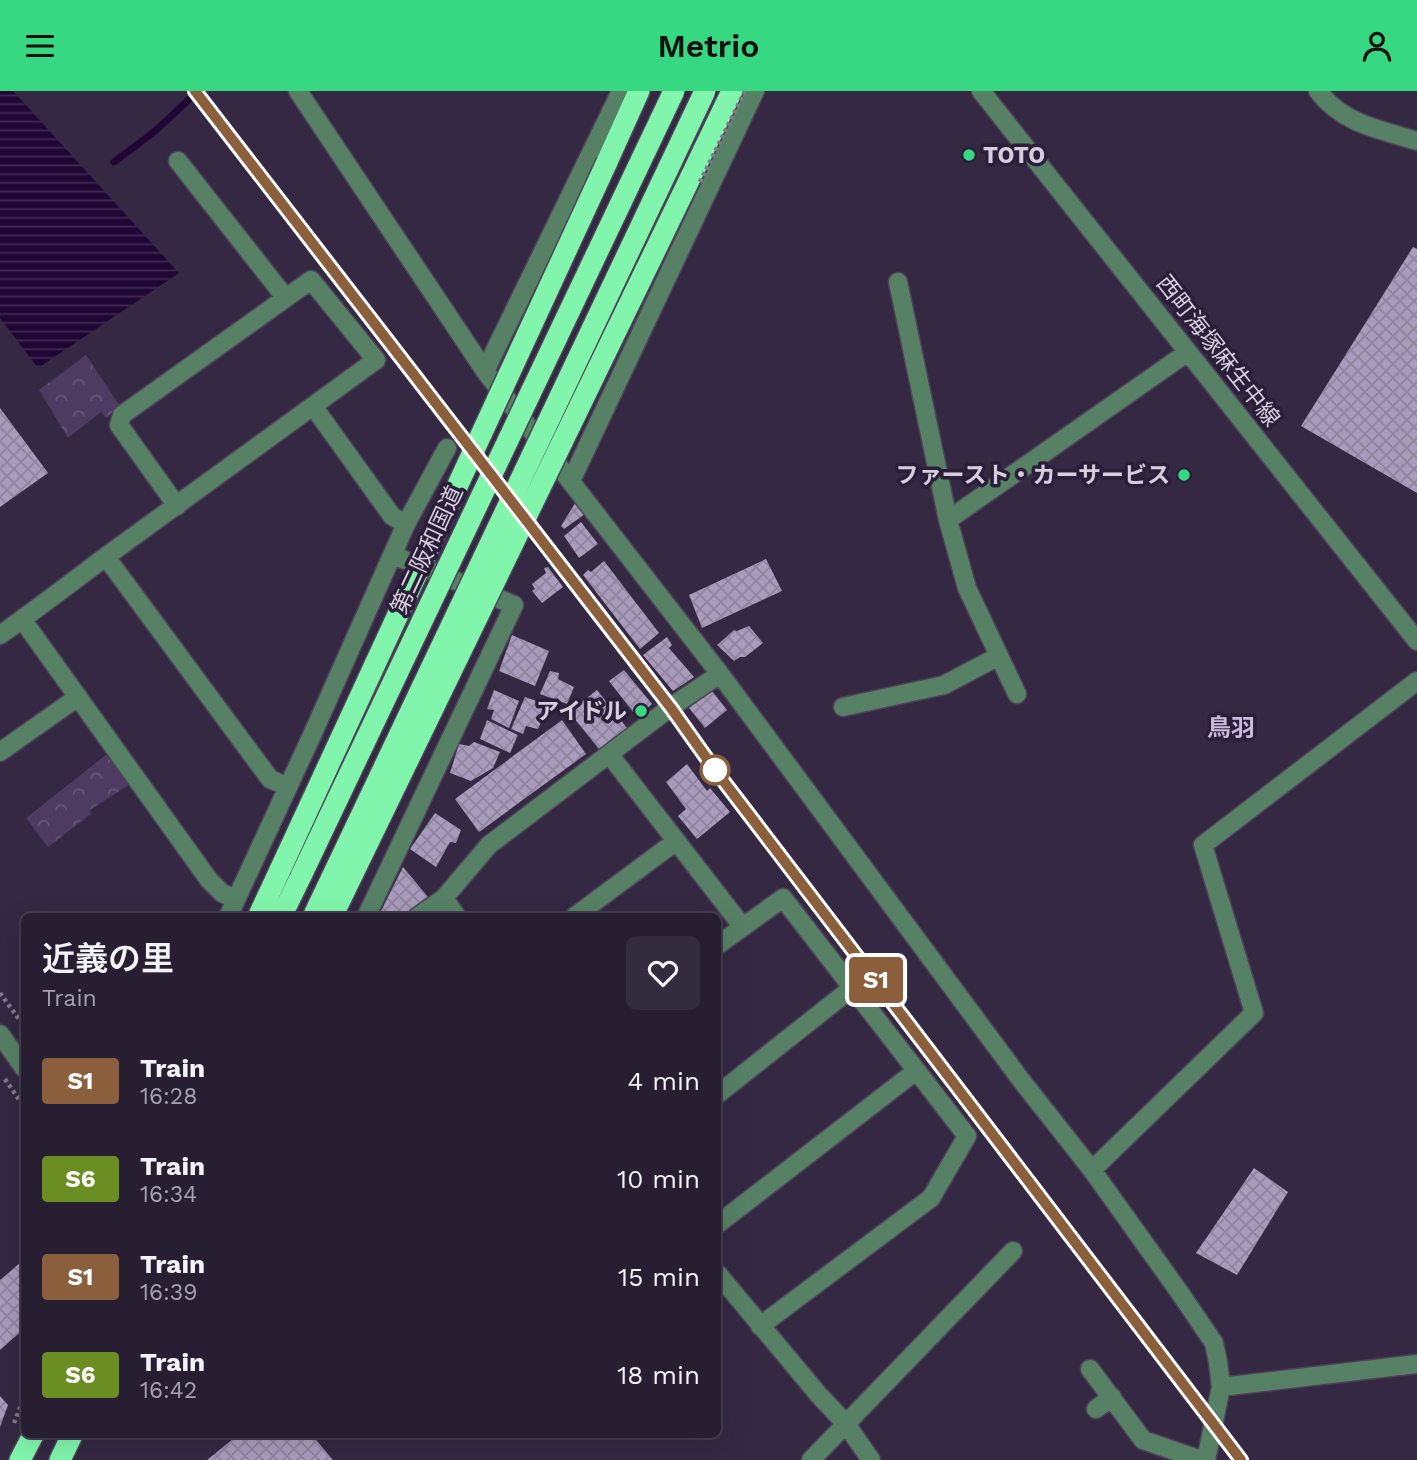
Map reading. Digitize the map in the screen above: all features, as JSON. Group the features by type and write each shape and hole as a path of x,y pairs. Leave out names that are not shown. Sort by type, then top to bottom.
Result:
{"highway":[{"path":"260,913 639,91"},
{"name":"第二阪和国道","path":"283,913 674,91"},
{"path":"315,913 705,91"},
{"path":"334,913 732,91"},
{"path":"20,1460 31,1438"},
{"path":"60,1460 71,1438"}],"street":[{"path":"298,91 485,371 720,674 1021,1080 1092,1170 1214,1343 1221,1387 1204,1460 1143,1440 1090,1369"},
{"path":"485,371 621,91"},
{"path":"571,481 755,91"},
{"name":"西町海塚麻生中線","path":"981,91 1417,641"},
{"path":"1318,91 1348,119 1417,141"},
{"path":"178,161 285,297"},
{"path":"0,635 177,506 376,359 311,280 122,415 119,425 177,506"},
{"path":"898,282 948,520 967,588 1017,694"},
{"path":"948,520 1188,352"},
{"path":"313,406 392,516 407,524"},
{"path":"230,913 407,524 447,448"},
{"path":"368,913 514,605 393,555"},
{"path":"106,557 270,779 288,787"},
{"path":"22,619 209,880 222,893 235,899"},
{"path":"843,708 944,685 999,656"},
{"path":"423,913 444,898 489,845 720,674"},
{"path":"1092,1170 1254,1013 1203,845 1417,681"},
{"path":"0,752 78,697"},
{"path":"609,754 742,926"},
{"path":"580,913 675,842"},
{"path":"444,898 454,913"},
{"path":"721,943 782,898 967,1136 931,1198 760,1326"},
{"path":"721,1092 852,988"},
{"path":"0,1034 21,1064"},
{"path":"721,1222 916,1071"},
{"path":"811,1460 1013,1251"},
{"path":"721,1278 846,1424 871,1460"},
{"path":"1221,1387 1417,1364"},
{"path":"1096,1409 1112,1397"}],"path":[{"path":"0,993 21,1022"},
{"path":"0,1072 21,1103"}],"green space":[{"path":"86,355 120,406 106,418 101,412 68,438 39,390"},
{"path":"111,751 135,781 90,810 91,814 48,847 26,818"}],"shaded area":[{"path":"0,91 13,91 179,273 38,368 0,318"}],"building":[{"path":"1413,247 1417,249 1417,493 1301,426"},
{"path":"0,408 48,473 0,507"},
{"path":"577,500 585,514 564,529 561,526"},
{"path":"581,522 598,544 579,558 564,536"},
{"path":"766,559 782,591 702,628 689,595"},
{"path":"604,561 659,633 640,649 583,575"},
{"path":"548,567 563,587 542,603 532,591 535,589 532,584 546,573 544,568"},
{"path":"749,626 763,643 745,657 734,661 717,645 734,630"},
{"path":"512,635 549,651 535,686 499,671"},
{"path":"667,637 672,645 669,648 694,677 673,691 643,655"},
{"path":"624,670 652,704 637,717 609,681"},
{"path":"550,671 559,673 558,679 574,687 567,704 540,694"},
{"path":"494,690 519,701 509,728 491,719 494,710 487,709"},
{"path":"597,690 627,728 599,749 569,712"},
{"path":"712,691 727,710 705,728 689,708"},
{"path":"525,697 548,705 538,729 526,726 523,734 511,729"},
{"path":"487,720 518,735 510,753 480,739"},
{"path":"562,720 586,754 479,832 455,799"},
{"path":"474,742 500,752 493,768 471,781 450,773 459,744 469,746"},
{"path":"687,764 707,791 710,788 730,812 697,839 678,816 686,809 666,782"},
{"path":"435,813 461,830 456,843 450,842 436,867 410,849"},
{"path":"403,867 428,897 408,913 380,913"},
{"path":"1254,1168 1288,1192 1237,1275 1196,1253"},
{"path":"21,1262 21,1332 0,1350 0,1280"},
{"path":"0,1396 8,1405 0,1427"},
{"path":"234,1438 315,1438 333,1460 207,1460"}],"waterway":[{"path":"114,162 154,132 195,94"}],"railway":[{"path":"195,91 671,707 715,770 1241,1460"}],"train":[{"name":"S1","path":"195,91 671,708 715,770 1241,1460"}],"place":[{"name":"TOTO","path":"969,155"},
{"name":"ファースト・カーサービス","path":"1184,475"},
{"name":"アイドル","path":"641,711"}],"district":[{"name":"鳥羽","path":"1231,728"}]}
